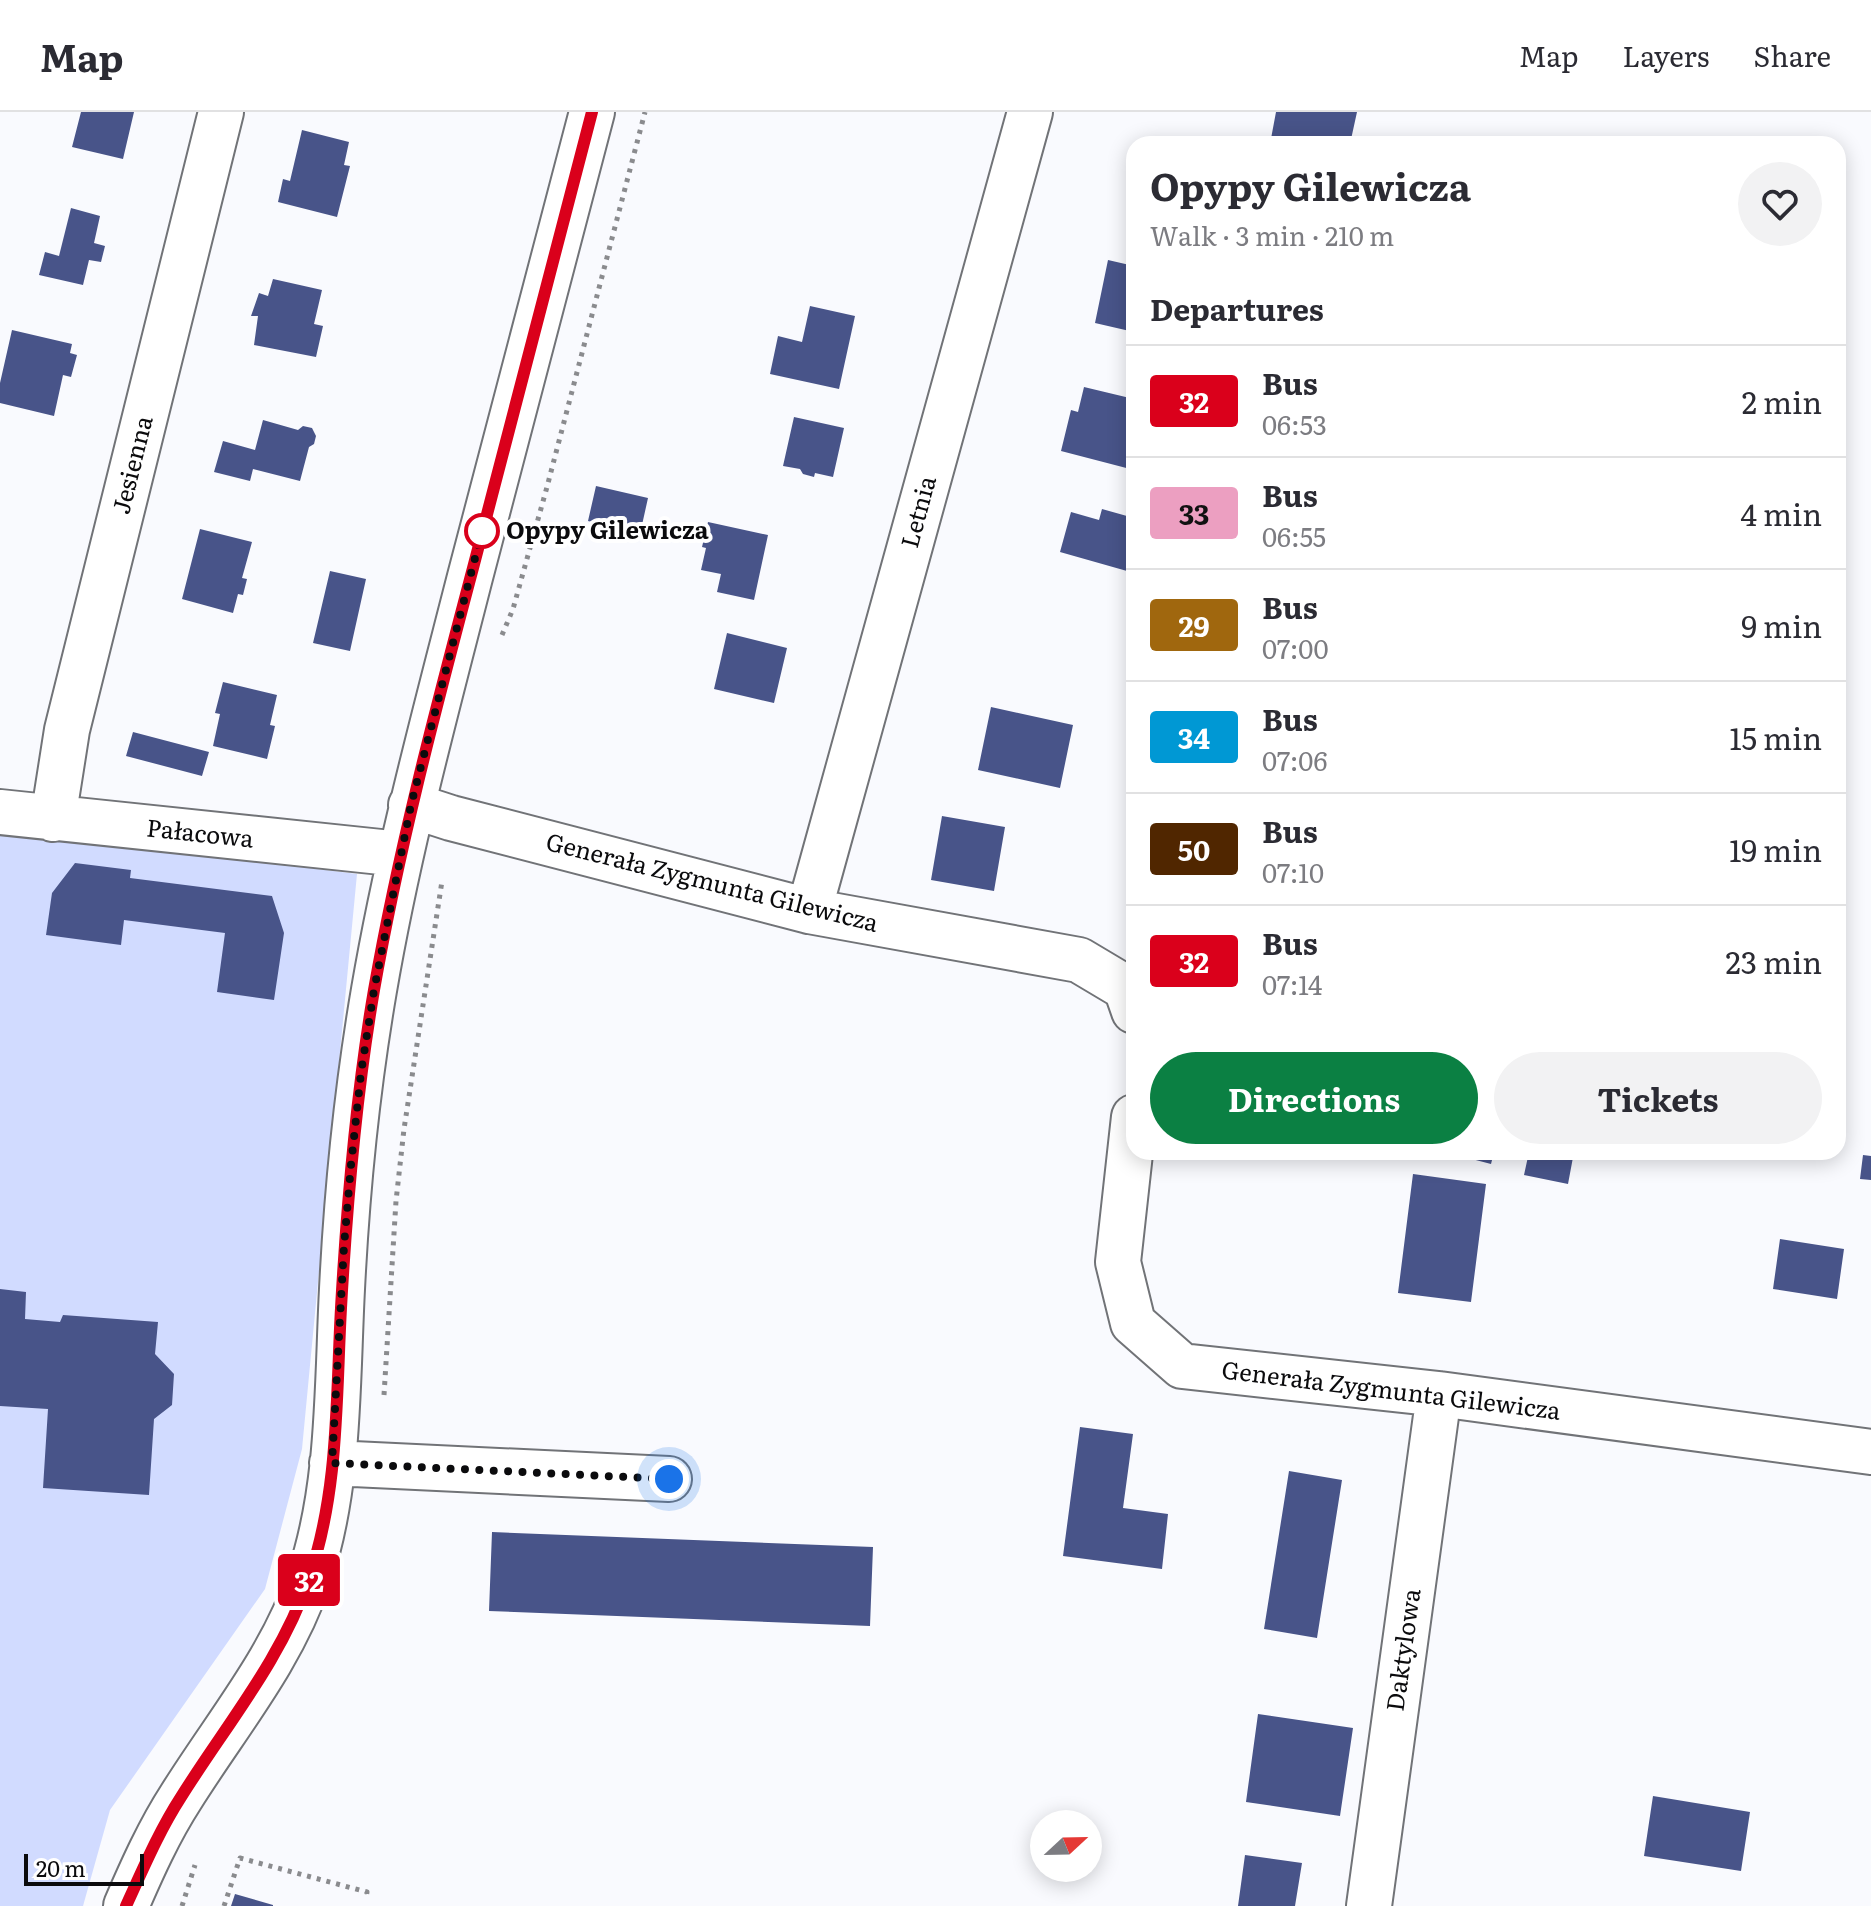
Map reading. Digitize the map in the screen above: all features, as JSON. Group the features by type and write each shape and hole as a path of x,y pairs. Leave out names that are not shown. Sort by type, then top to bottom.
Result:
{"street":[{"name":"Jesienna","path":"53,819 67,730 221,112"},
{"path":"126,1906 150,1852 179,1800 267,1667 291,1622 309,1580 321,1539 329,1502 351,1165 372,1004 400,854 592,112"},
{"name":"Letnia","path":"809,911 1030,112"},
{"name":"Generała Zygmunta Gilewicza","path":"411,805 809,911 1079,960 1126,991"},
{"name":"Pałacowa","path":"0,812 400,854"},
{"name":"Generała Zygmunta Gilewicza","path":"1129,1160 1118,1262 1133,1323 1182,1366 1439,1394 1871,1452"},
{"name":"Daktylowa","path":"1369,1906 1439,1394"},
{"path":"332,1463 669,1479"}],"path":[{"path":"496,647 513,609 645,112"},
{"path":"383,1405 396,1201 404,1129 443,878"},
{"path":"224,1906 240,1858 367,1892 366,1899"}],"shaded area":[{"path":"0,828 357,874 302,1449 265,1589 110,1810 83,1906 0,1906"}],"building":[{"path":"81,112 134,112 123,159 72,147"},
{"path":"1276,112 1357,112 1352,136 1272,136"},
{"path":"302,130 349,142 344,165 350,166 337,217 278,202 283,179 290,181"},
{"path":"71,208 100,216 94,243 105,246 101,262 89,260 83,285 39,275 45,252 59,256"},
{"path":"1108,260 1126,264 1126,330 1095,323"},
{"path":"273,279 322,290 314,324 323,326 316,357 254,345 258,316 251,316 259,293 268,296"},
{"path":"810,306 855,316 839,389 770,374 778,336 802,342"},
{"path":"12,330 72,344 70,353 77,355 71,377 63,375 54,416 0,403 0,383"},
{"path":"1084,387 1126,397 1126,468 1061,451 1071,410 1078,412"},
{"path":"794,417 844,428 833,477 815,473 814,477 803,474 800,469 783,466"},
{"path":"263,420 298,430 303,426 312,428 316,436 314,444 309,447 300,481 253,469 250,481 214,472 223,441 255,450"},
{"path":"596,486 648,498 640,534 588,521"},
{"path":"1102,509 1126,516 1126,571 1060,552 1071,512 1099,520"},
{"path":"708,522 768,535 754,600 717,592 721,574 701,570"},
{"path":"200,529 252,542 242,578 247,579 243,595 238,594 233,613 182,599"},
{"path":"330,571 366,579 350,651 313,643"},
{"path":"727,633 787,648 774,703 714,689"},
{"path":"223,682 277,695 270,725 275,726 267,759 213,746 220,714 215,713"},
{"path":"991,707 1073,725 1060,788 978,770"},
{"path":"133,732 209,752 202,776 126,756"},
{"path":"942,816 1005,827 994,891 931,880"},
{"path":"75,863 131,870 130,878 272,896 284,933 274,1000 217,992 225,933 124,920 121,945 46,935 52,893"},
{"path":"1863,1155 1871,1156 1871,1180 1860,1179"},
{"path":"1527,1160 1572,1160 1568,1184 1524,1175"},
{"path":"1413,1174 1486,1184 1471,1302 1398,1293"},
{"path":"1780,1239 1844,1249 1837,1299 1773,1289"},
{"path":"0,1289 26,1292 25,1319 60,1322 63,1315 158,1322 155,1354 174,1374 172,1405 154,1419 149,1495 43,1488 48,1409 0,1406"},
{"path":"1080,1427 1133,1434 1123,1508 1168,1514 1162,1569 1063,1556"},
{"path":"1289,1471 1342,1480 1317,1638 1264,1629"},
{"path":"492,1532 873,1547 870,1626 489,1611"},
{"path":"1258,1714 1353,1728 1340,1816 1246,1802"},
{"path":"1653,1796 1750,1812 1741,1871 1644,1856"},
{"path":"1245,1855 1302,1863 1295,1906 1238,1906"},
{"path":"235,1894 273,1905 273,1906 231,1906"}],"bus line":[{"name":"32","path":"126,1906 150,1852 179,1800 267,1667 291,1622 309,1580 321,1539 329,1502 351,1165 374,990 417,782 592,112"}],"place":[{"name":"Opypy Gilewicza","path":"482,531"}],"route":[{"path":"482,531 411,805 374,990 351,1165 332,1463 669,1479"}]}
